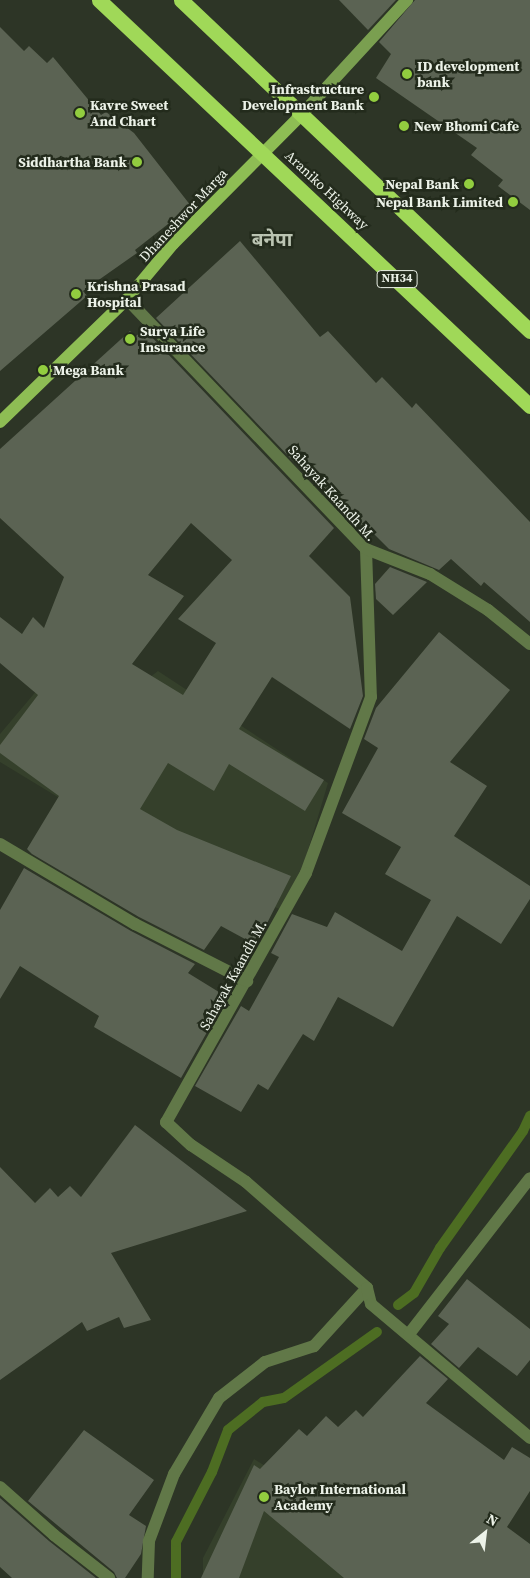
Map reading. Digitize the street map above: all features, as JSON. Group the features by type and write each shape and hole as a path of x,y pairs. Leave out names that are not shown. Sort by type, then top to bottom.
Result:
{"highway":[{"name":"Araniko Highway","path":"99,0 264,153 530,406"},
{"path":"181,0 530,331"}],"main road":[{"name":"Dhaneshwor Marga","path":"0,422 127,299 172,244 303,114"}],"street":[{"path":"303,114 407,0"},
{"name":"Sahayak Kaandh M.","path":"127,299 366,549 371,697 306,873 247,981 166,1122 191,1145 246,1182 367,1288"},
{"path":"366,549 430,574 488,610 530,644"},
{"path":"0,844 135,924 247,981"},
{"path":"409,1334 530,1178"},
{"path":"367,1288 371,1304 409,1334 530,1438"},
{"path":"148,1578 149,1541 174,1474 219,1398 265,1362 314,1346 367,1288"},
{"path":"0,1487 54,1536 109,1578"}],"shaded area":[{"path":"65,657 133,690 158,671 328,783 298,884 282,910 178,870 0,762 0,734"},
{"name":"Baylor International Academy","path":"254,1459 267,1467 398,1578 203,1578 203,1558"}],"building":[{"path":"339,0 396,0 368,30"},
{"path":"415,0 530,0 530,210 498,186 503,180 471,155 477,148 376,78 391,54 379,42"},
{"path":"0,27 24,51 29,46 47,63 53,57 101,115 106,112 134,133 191,206 135,250 137,253 83,291 87,296 0,371"},
{"path":"240,241 320,337 328,331 376,383 382,377 412,408 416,403 530,522 530,622 484,582 481,586 451,559 439,570 389,549 369,529 346,516 156,318"},
{"path":"144,329 334,528 309,556 350,597 363,696 350,729 272,677 239,729 324,780 305,811 229,764 214,791 168,763 140,809 177,830 291,876 256,945 221,926 204,950 139,917 32,854 27,849 59,796 0,753 0,745 38,695 0,663 0,617 22,634 33,617 44,628 64,577 0,518 0,449 130,331 135,337","holes":["191,523 232,560 178,619 216,643 183,695 132,664 184,596 148,575"]},
{"path":"390,567 427,582 393,615 376,599 375,584"},
{"path":"439,632 510,690 450,762 487,786 454,836 530,886 530,899 501,944 457,916 393,1027 338,997 314,1041 303,1034 268,1090 258,1084 241,1112 195,1086 241,1006 249,1011 279,957 271,953 292,914 327,927 335,912 402,951 431,900 385,874 401,847 342,813 378,748 364,739 376,708"},
{"path":"24,868 131,931 195,964 188,973 227,997 181,1078 94,1027 99,1016 20,966 0,999 0,910"},
{"path":"135,1125 247,1211 111,1253 151,1320 124,1328 119,1317 87,1331 82,1322 0,1380 0,1167 35,1203 50,1188 58,1197 70,1186 81,1197"},
{"path":"467,1279 530,1329 530,1360 517,1376 478,1347 459,1368 431,1344 449,1324 438,1316"},
{"path":"420,1356 448,1379 426,1403 504,1460 512,1447 530,1458 530,1491 507,1527 530,1544 530,1578 344,1578 264,1511 239,1578 201,1578 254,1465 260,1469 299,1429 307,1436 326,1416 338,1427 356,1410 363,1417"},
{"path":"84,1430 154,1480 129,1515 146,1526 141,1554 125,1578 117,1578 114,1572 28,1501"},
{"path":"0,1498 49,1541 96,1578 12,1578 0,1567"}],"waterway":[{"path":"398,1305 414,1293 440,1248 523,1131 530,1116"},
{"path":"176,1578 176,1542 212,1472 228,1430 263,1402 284,1398 377,1332"}],"place":[{"name":"ID development bank","path":"407,74"},
{"name":"Infrastructure Development Bank","path":"374,97"},
{"name":"Kavre Sweet And Chart","path":"80,113"},
{"name":"New Bhomi Cafe","path":"404,126"},
{"name":"Siddhartha Bank","path":"137,162"},
{"name":"Nepal Bank","path":"469,184"},
{"name":"Nepal Bank Limited","path":"513,202"},
{"name":"Krishna Prasad Hospital","path":"76,294"},
{"name":"Surya Life Insurance","path":"130,339"},
{"name":"Mega Bank","path":"43,370"},
{"name":"Baylor International Academy","path":"264,1497"}],"district":[{"name":"बनेपा","path":"272,240"}]}
